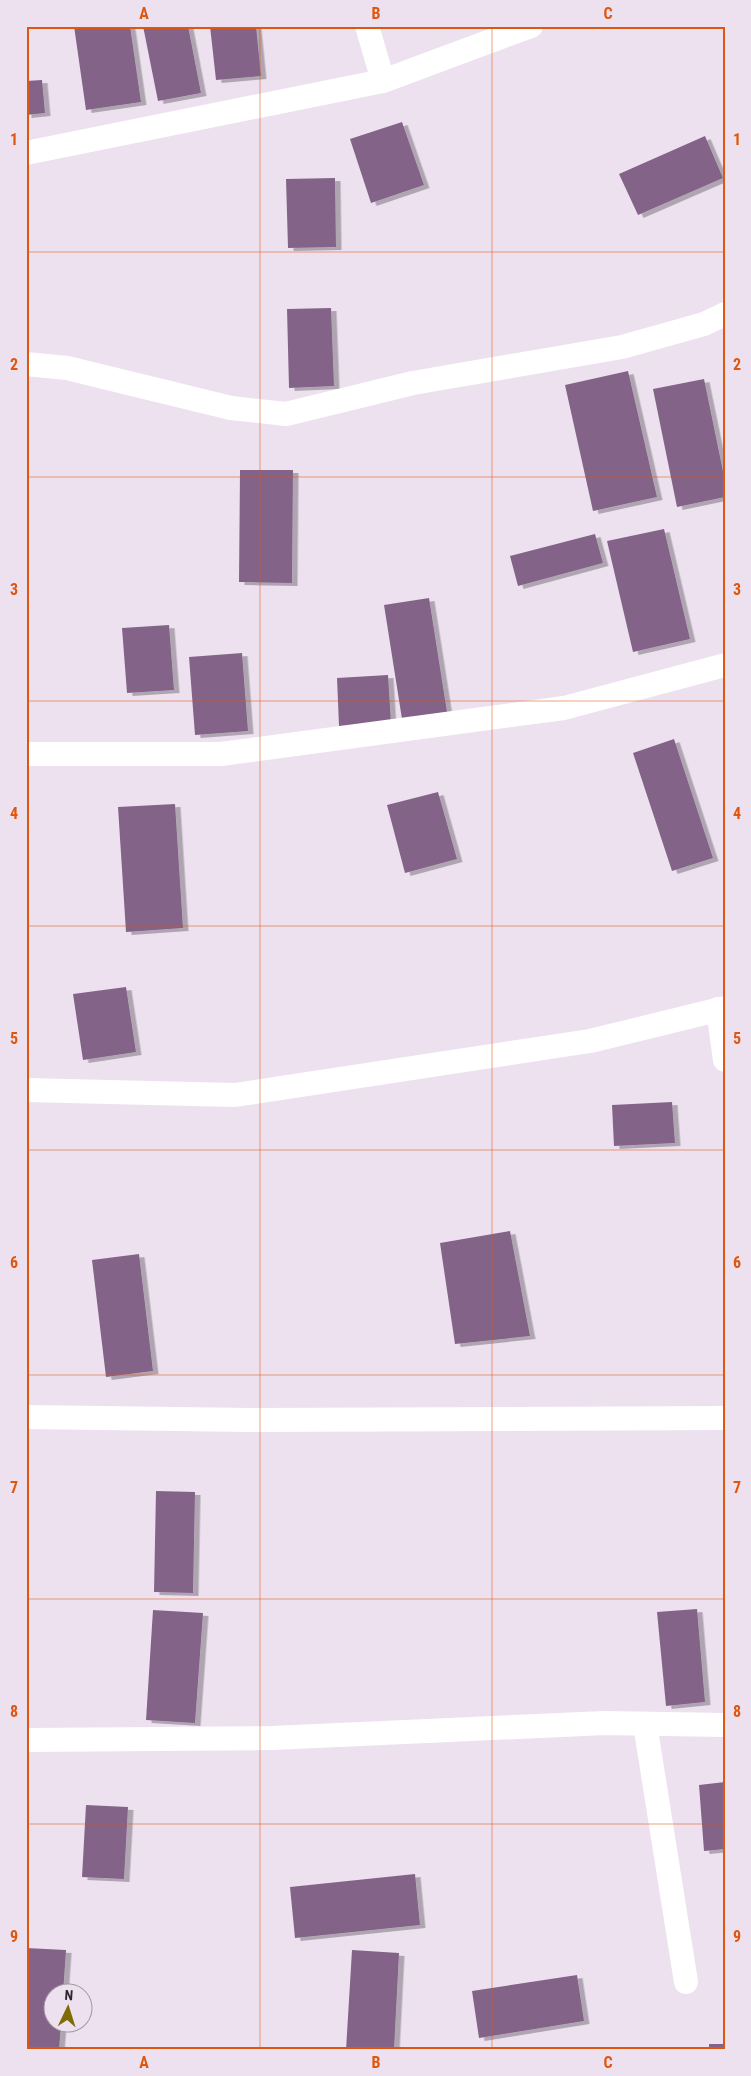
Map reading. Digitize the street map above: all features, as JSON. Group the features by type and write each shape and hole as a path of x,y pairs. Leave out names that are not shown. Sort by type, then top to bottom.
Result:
{"street":[{"path":"367,26 383,81"},
{"path":"26,154 383,81 531,26"},
{"path":"26,364 67,368 231,408 286,414 413,384 622,347 704,324 725,314"},
{"path":"26,754 221,754 564,708 725,665"},
{"path":"26,1090 235,1096 590,1041 721,1009 725,1060"},
{"path":"26,1416 250,1420 725,1418"},
{"path":"26,1740 272,1738 606,1724 725,1726"},
{"path":"645,1724 686,1982"}],"building":[{"path":"74,26 130,26 141,102 86,110"},
{"path":"143,26 188,26 201,93 158,101"},
{"path":"210,26 256,26 261,76 216,80"},
{"path":"42,80 45,113 26,115 26,81"},
{"path":"402,122 424,185 371,203 350,139"},
{"path":"705,136 723,178 638,215 619,174"},
{"path":"335,178 336,247 288,248 286,179"},
{"path":"331,308 334,386 289,388 287,309"},
{"path":"628,371 657,497 593,511 565,385"},
{"path":"704,379 725,481 725,497 677,507 653,389"},
{"path":"240,470 293,470 292,583 239,582"},
{"path":"664,529 690,639 633,652 607,541"},
{"path":"595,534 603,563 518,586 510,556"},
{"path":"429,598 447,712 402,719 384,605"},
{"path":"169,625 174,690 127,693 122,628"},
{"path":"242,653 248,731 195,735 189,657"},
{"path":"388,675 391,723 339,726 337,678"},
{"path":"674,739 713,858 672,871 633,753"},
{"path":"438,792 457,859 405,873 387,805"},
{"path":"175,804 183,928 126,932 118,807"},
{"path":"126,987 136,1052 83,1060 73,994"},
{"path":"672,1102 675,1143 614,1146 612,1105"},
{"path":"510,1231 530,1336 455,1344 440,1243"},
{"path":"139,1254 153,1371 106,1377 92,1260"},
{"path":"156,1491 195,1492 193,1593 154,1592"},
{"path":"697,1609 705,1702 666,1706 657,1612"},
{"path":"153,1610 203,1613 195,1723 146,1720"},
{"path":"725,1782 725,1849 704,1851 699,1785"},
{"path":"86,1805 128,1807 124,1879 82,1877"},
{"path":"415,1874 420,1925 295,1938 290,1887"},
{"path":"26,1948 66,1950 64,1984 42,1984 42,2034 60,2034 59,2050 26,2050"},
{"path":"352,1950 399,1953 394,2050 346,2050"},
{"path":"577,1975 584,2021 479,2038 472,1991"},
{"path":"709,2044 725,2044 725,2050 709,2050"}]}
